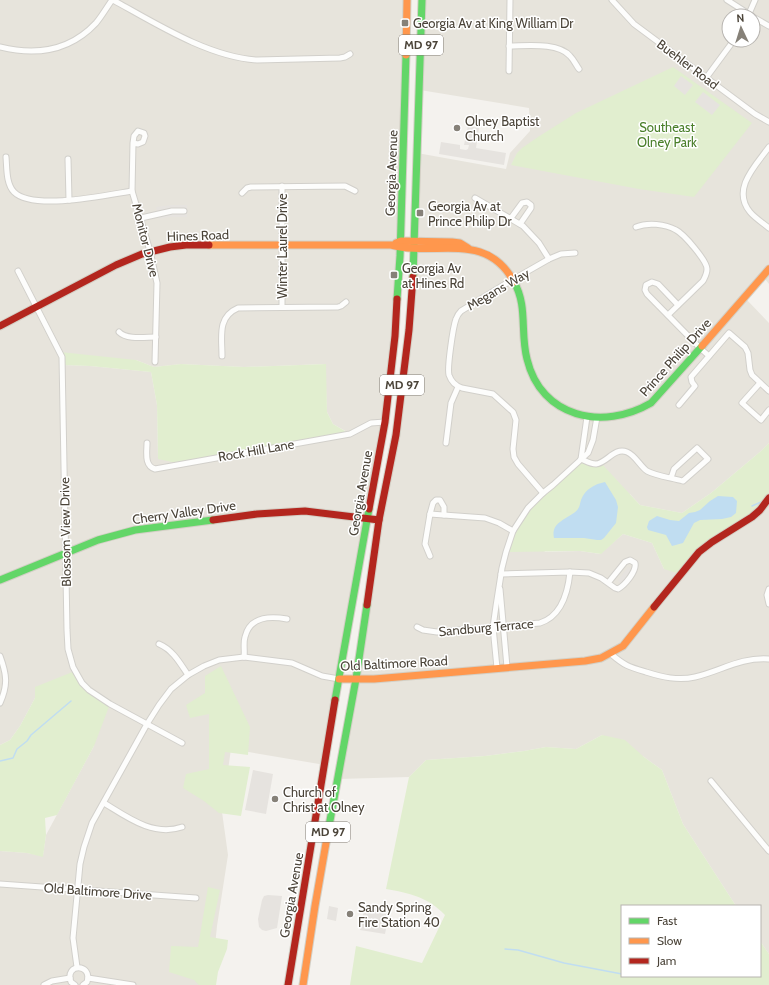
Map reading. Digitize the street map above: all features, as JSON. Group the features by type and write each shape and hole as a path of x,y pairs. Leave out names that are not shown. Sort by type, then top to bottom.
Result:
{"main road":[{"name":"Georgia Avenue","path":"288,985 339,678 385,422 395,336 401,245 407,0"},
{"name":"Georgia Avenue","path":"303,985 316,900 356,679 379,520 396,435 409,330 415,241 422,0"},
{"name":"Prince Philip Drive","path":"401,245 415,241 460,243 468,248"},
{"name":"Hines Road","path":"0,326 137,255 166,247 186,245 401,245"},
{"name":"Prince Philip Drive","path":"401,245 414,249 468,248 484,252 496,258 514,280 522,302 526,357 534,380 548,397 561,407 578,414 597,417 619,416 636,412 651,403 769,269"},
{"name":"Old Baltimore Road","path":"339,678 356,679 585,661 601,658 611,654 623,646 699,552 752,517 760,510 769,498"},
{"name":"Cherry Valley Drive","path":"0,580 98,540 135,530 257,514 305,511 379,520"}],"street":[{"path":"0,47 15,51 28,52 47,50 66,44 82,36 97,22 112,0 164,28 196,43 229,56 244,60 340,58 350,54"},
{"path":"510,0 510,71"},
{"name":"Buehler Road","path":"612,0 634,24 754,114 769,122"},
{"path":"727,0 739,8"},
{"path":"509,46 550,46 559,48 570,55 579,69"},
{"path":"706,78 728,48"},
{"name":"Monitor Drive","path":"133,143 132,191 142,218 157,283 155,362"},
{"path":"769,147 748,175 743,190 743,197 747,208 754,216 769,228"},
{"path":"6,157 9,184 13,191 27,199 69,200 132,191"},
{"path":"68,159 69,200"},
{"path":"242,193 247,188 251,187 282,186 345,186 355,191"},
{"name":"Winter Laurel Drive","path":"282,186 282,307"},
{"path":"475,198 520,224 539,243 550,260"},
{"path":"511,218 522,203 527,202 531,205 531,208 520,224"},
{"path":"142,218 172,211 184,211"},
{"path":"636,227 644,224 663,226 677,231 701,255 705,262 707,269 703,281 668,315"},
{"name":"Megans Way","path":"458,387 451,378 448,370 456,317 465,308 561,254 575,253"},
{"name":"Blossom View Drive","path":"18,271 62,357 66,630 68,650 73,667 82,683 100,698 182,743"},
{"path":"678,305 658,284 652,282 647,284 645,287 646,292 709,356"},
{"path":"222,356 222,324 226,316 231,311 238,308 338,307 342,306 346,302"},
{"path":"119,332 127,337 156,337"},
{"path":"679,405 695,386 691,377 729,333 745,347 748,353 752,375 769,391"},
{"path":"760,383 742,403 761,420 769,410"},
{"path":"446,443 452,403 458,387 493,394 513,412 516,420 513,449 514,457 542,493"},
{"path":"581,459 587,416"},
{"path":"497,668 494,627 501,574 513,531 528,508 542,493 588,453 591,447 597,417"},
{"name":"Rock Hill Lane","path":"147,443 148,465 155,469 350,434 371,423 385,422"},
{"path":"581,459 594,464 601,463 612,454 619,451 627,452 648,471 671,478 683,481 708,459 697,448 674,469 671,478"},
{"path":"430,556 426,544 430,514 433,503 436,500 440,500 444,507 444,515"},
{"path":"430,514 485,518 499,523 513,531"},
{"path":"501,574 570,572 589,573 601,578 616,589 620,588 634,570 636,567 635,563 630,560 625,562 608,583"},
{"name":"Sandburg Terrace","path":"417,627 423,630 437,632 540,623 551,618 558,609 566,594 570,572"},
{"path":"500,584 507,667"},
{"path":"769,589 767,595 769,604"},
{"path":"244,657 245,637 251,625 259,619 266,617 287,619"},
{"path":"159,644 166,647 174,654 188,675"},
{"path":"611,654 622,664 660,676 677,679 694,677 740,661 769,659"},
{"path":"0,656 6,679 6,691 0,703"},
{"name":"Old Baltimore Road","path":"77,967 74,938 77,889 80,864 92,823 147,724 159,705 172,689 188,675 204,666 219,660 244,657 292,663 322,676 339,678"},
{"path":"711,781 769,851"},
{"path":"104,803 128,817 152,828 165,831 182,827"},
{"name":"Old Baltimore Drive","path":"0,884 196,898"},
{"path":"75,985 71,982 70,978 72,971 77,967 86,970 88,978 87,982 82,985"},
{"path":"44,985 52,981 70,978"},
{"path":"88,978 133,985"}],"shaded area":[{"path":"0,0 407,0 403,154 385,422 325,765 231,749 222,812 228,855 217,926 211,985 0,985 0,851 43,856 46,835 94,746 35,698 20,726 10,740 0,745","holes":["136,360 154,367 181,364 244,367 325,364 327,412 333,424 349,433 158,459 157,405 151,372 63,365"]},
{"path":"422,0 769,0 769,284 765,279 747,300 769,323 769,443 711,493 682,513 640,505 630,494 544,552 580,551 600,554 623,534 652,543 664,569 699,552 769,498 769,954 761,942 761,905 735,905 683,824 662,770 644,757 602,735 576,749 546,747 485,756 426,760 409,777 338,779 404,373 417,153 506,169 510,153 530,131 529,108 420,90"},
{"path":"681,76 693,85 685,95 674,86"},
{"path":"703,92 720,105 712,115 695,102"},
{"path":"468,126 479,128 476,148 506,153 504,165 439,154 441,142 460,145 460,149 468,149 469,145 464,145"},
{"path":"187,205 187,217 170,217 159,219 156,207"},
{"path":"628,567 636,573 626,587 618,581"},
{"path":"253,770 273,774 266,814 245,810"},
{"path":"264,896 282,896 277,928 266,931 259,927 258,919 262,900"},
{"path":"365,904 390,908 385,934 360,930"},
{"path":"329,906 338,908 336,921 327,919"}],"green space":[{"name":"Southeast Olney Park","path":"673,67 752,123 694,197 639,189 511,165 517,153 522,148 576,113"},
{"path":"60,352 136,360 154,367 181,364 244,367 326,364 327,412 333,424 350,434 181,464 158,459 157,405 151,372 63,365"},
{"path":"769,443 769,498 760,510 712,542 680,574 664,569 652,543 623,534 601,554 580,551 506,552 513,531 528,508 581,459 601,463 640,505 682,513 711,493"},
{"path":"221,666 250,727 248,755 225,752 223,765 250,767 241,816 219,813 204,801 183,788 186,774 209,769 209,714 190,718 186,705 205,693 205,676"},
{"path":"75,671 82,683 110,704 94,746 57,815 45,818 46,835 43,857 27,853 0,851 0,745 10,740 20,726 35,698 35,687"},
{"path":"602,735 625,740 644,757 662,770 683,824 735,905 621,905 621,977 761,977 761,942 769,954 769,985 350,985 356,946 422,963 445,915 425,900 403,892 386,889 409,777 426,760 485,756 546,747 576,749"},
{"path":"208,887 220,890 210,937 228,940 227,949 218,972 216,985 199,985 194,980 169,972 171,946 198,947"}],"water":[{"path":"605,482 616,500 618,507 616,523 604,538 597,540 584,538 554,538 555,528 578,509 585,493 594,486"},
{"path":"718,496 733,497 737,501 736,513 731,517 700,520 694,523 683,543 672,546 666,535 648,530 647,527 649,521 657,516 679,521 689,513 700,510"}],"waterway":[{"path":"752,506 761,502"},
{"path":"0,761 13,758 17,749 27,741 31,735 71,701"},
{"path":"505,949 518,950 564,963 621,974"}],"traffic: fast":[{"path":"413,277 422,0"},
{"path":"397,299 400,256 406,55"},
{"path":"514,282 521,300 525,349 534,379 546,395 560,406 576,414 594,417 613,416 632,412 651,403 702,346"},
{"path":"335,700 369,509"},
{"path":"0,580 98,540 135,530 213,520"},
{"path":"329,826 356,679 367,605"}],"traffic: slow":[{"path":"406,55 407,0"},
{"path":"396,243 401,241 452,242 460,243 468,248"},
{"path":"209,245 391,245 426,249 459,248 475,251 489,256 503,266 514,282"},
{"path":"702,346 769,269"},
{"path":"339,679 374,679 585,661 601,658 623,646 654,607"},
{"path":"303,985 329,826"}],"traffic: jam":[{"path":"0,326 116,265 142,254 170,247 209,245"},
{"path":"367,605 379,520 396,435 409,330 413,277"},
{"path":"369,509 385,422 395,336 397,299"},
{"path":"654,607 699,552 752,517 760,510 769,498"},
{"path":"213,520 257,514 305,511 379,520"},
{"path":"288,985 335,700"}],"place":[{"name":"Georgia Av at King William Dr","path":"405,23"},
{"name":"Olney Baptist Church","path":"457,128"},
{"name":"Georgia Av at Prince Philip Dr","path":"420,213"},
{"name":"Georgia Av at Hines Rd","path":"394,275"},
{"name":"Church of Christ at Olney","path":"275,799"},
{"name":"Sandy Spring Fire Station 40","path":"350,914"}]}
